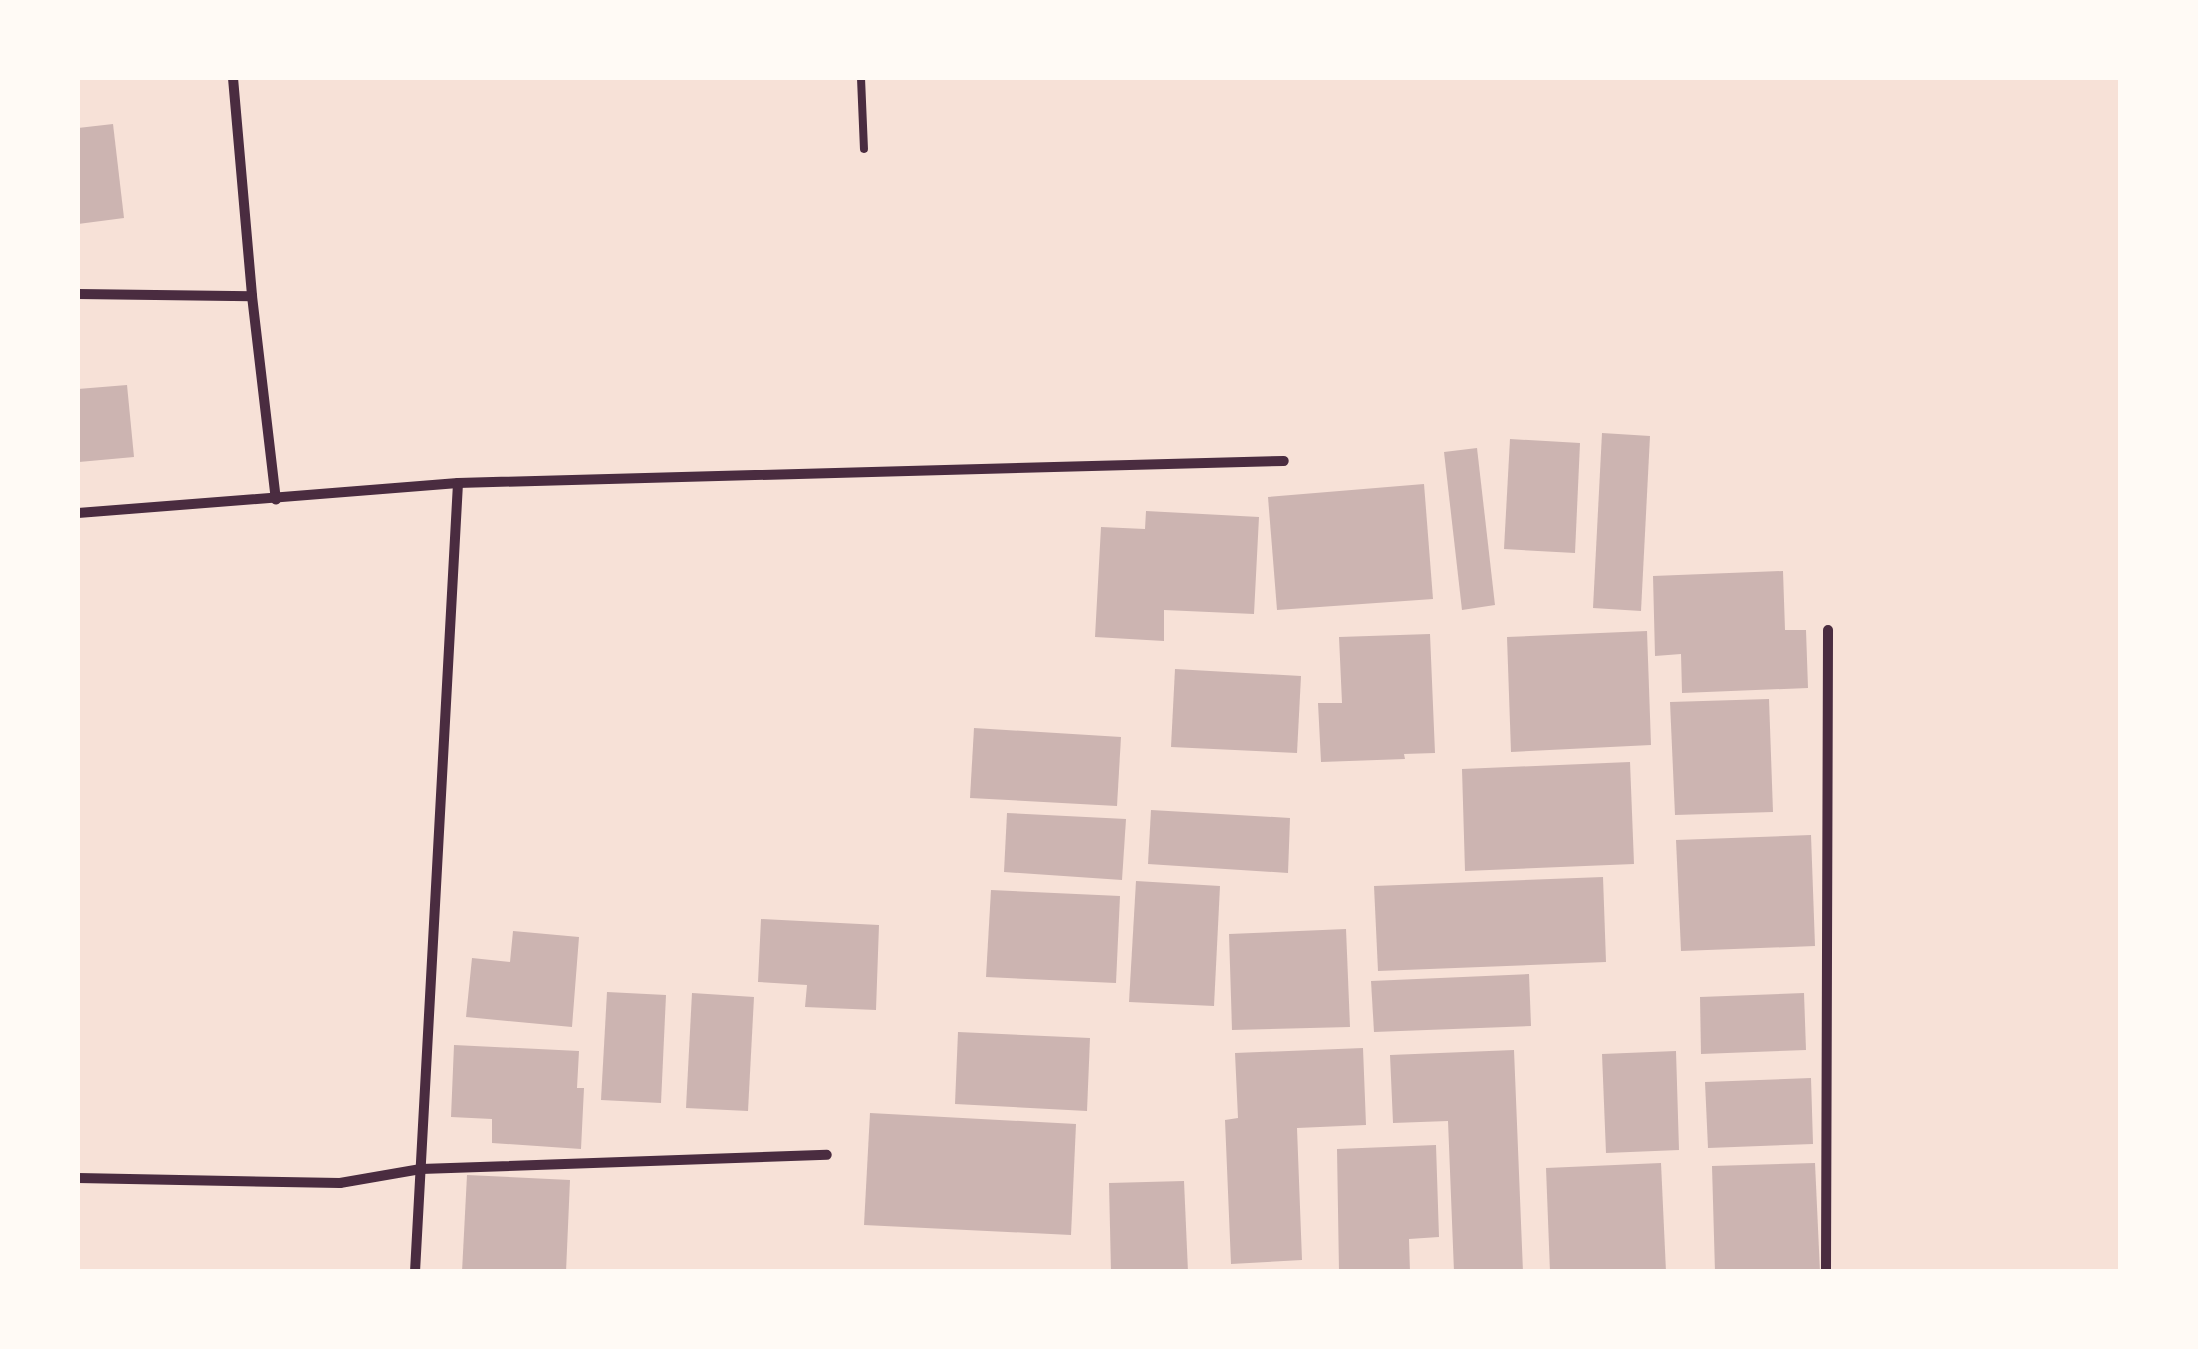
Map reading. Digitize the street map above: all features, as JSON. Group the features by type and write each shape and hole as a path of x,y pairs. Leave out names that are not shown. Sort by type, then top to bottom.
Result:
{"street":[{"path":"233,78 252,296 276,500"},
{"path":"78,294 252,296"},
{"path":"78,513 458,483 1284,460"},
{"path":"416,1272 458,483"},
{"path":"1826,1272 1828,630"},
{"path":"78,1178 340,1183 420,1169 827,1155"}],"lane":[{"path":"861,78 864,149"}],"building":[{"path":"113,124 124,218 78,224 78,128"},
{"path":"127,385 134,457 79,462 78,389"},
{"path":"1602,433 1650,436 1641,611 1593,608"},
{"path":"1510,439 1580,443 1575,553 1504,549"},
{"path":"1477,448 1495,605 1462,610 1444,452"},
{"path":"1424,484 1433,599 1277,610 1268,497"},
{"path":"1146,511 1259,517 1254,614 1164,610 1164,641 1095,637 1101,527 1145,529"},
{"path":"1783,571 1785,630 1806,630 1808,688 1682,693 1681,654 1655,656 1653,576"},
{"path":"1647,631 1651,745 1511,752 1507,637"},
{"path":"1430,634 1435,753 1404,754 1405,759 1321,762 1318,703 1342,703 1339,637"},
{"path":"1175,669 1301,676 1297,753 1171,747"},
{"path":"1769,699 1773,812 1675,815 1670,702"},
{"path":"974,728 1121,737 1117,806 970,798"},
{"path":"1630,762 1634,864 1465,871 1462,769"},
{"path":"1151,810 1290,818 1288,873 1148,864"},
{"path":"1007,813 1126,819 1122,880 1004,872"},
{"path":"1811,835 1815,946 1681,951 1676,840"},
{"path":"1603,877 1606,962 1378,971 1374,886"},
{"path":"1136,881 1220,886 1214,1006 1129,1002"},
{"path":"991,890 1120,896 1116,983 986,977"},
{"path":"761,919 879,925 876,1010 805,1007 807,985 758,982"},
{"path":"1346,929 1350,1027 1232,1030 1229,934"},
{"path":"513,931 579,937 572,1027 466,1017 472,958 510,962"},
{"path":"1529,974 1531,1026 1374,1032 1371,981"},
{"path":"607,992 666,995 661,1103 601,1100"},
{"path":"692,993 754,997 748,1111 686,1108"},
{"path":"1804,993 1806,1050 1701,1054 1700,997"},
{"path":"958,1032 1090,1038 1087,1111 955,1104"},
{"path":"454,1045 579,1051 577,1088 584,1088 581,1149 492,1143 492,1119 451,1117"},
{"path":"1363,1048 1366,1125 1297,1128 1302,1260 1231,1264 1225,1120 1238,1118 1235,1053"},
{"path":"1514,1050 1523,1272 1454,1272 1448,1121 1393,1123 1390,1055"},
{"path":"1676,1051 1679,1150 1606,1153 1602,1054"},
{"path":"1811,1078 1813,1144 1708,1148 1705,1082"},
{"path":"870,1113 1076,1124 1071,1235 864,1225"},
{"path":"1436,1145 1439,1237 1409,1239 1410,1272 1339,1272 1337,1149"},
{"path":"1661,1163 1666,1272 1550,1272 1546,1168"},
{"path":"1815,1163 1820,1272 1715,1272 1712,1166"},
{"path":"467,1175 570,1180 566,1272 462,1272"},
{"path":"1184,1181 1188,1272 1111,1272 1109,1183"}]}
